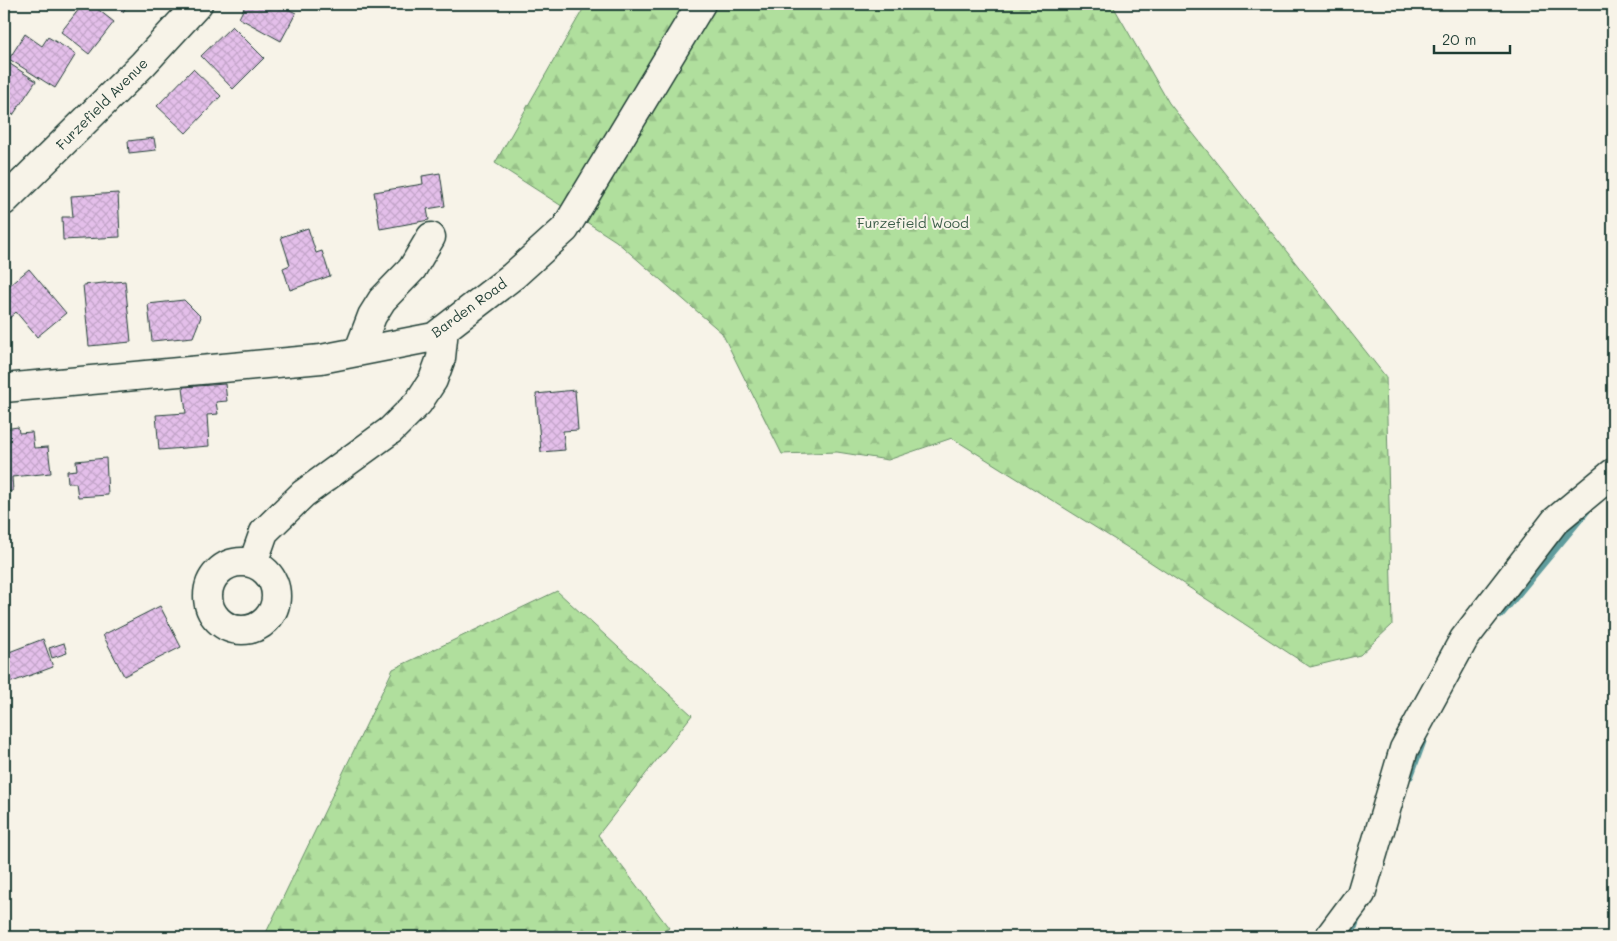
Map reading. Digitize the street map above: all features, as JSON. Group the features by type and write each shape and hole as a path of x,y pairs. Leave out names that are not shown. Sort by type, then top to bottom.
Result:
{"street":[{"name":"Furzefield Avenue","path":"4,201 143,64 198,4"},
{"name":"Barden Road","path":"4,388 321,359 359,350 434,337 513,276 565,229 701,4"},
{"path":"359,350 372,316 382,300 412,269 431,237"},
{"path":"253,563 264,532 282,514 303,494 391,430 418,403 432,380 441,358 444,329"},
{"path":"1329,937 1360,894 1404,749 1464,639 1555,521 1613,473"}],"green space":[{"name":"Furzefield Wood","path":"586,4 1112,4 1169,103 1386,377 1392,625 1360,655 1310,667 1138,554 952,438 888,460 837,452 782,454 722,333 616,241 495,163"},
{"path":"557,591 692,715 598,835 669,928 657,937 264,937 393,669"}],"building":[{"path":"83,4 91,4 114,22 89,54 61,32"},
{"path":"110,4 128,4 123,12"},
{"path":"246,4 278,4 296,13 281,41 239,18"},
{"path":"232,26 264,58 233,89 201,56"},
{"path":"25,34 42,46 48,37 76,54 55,88 9,59"},
{"path":"4,60 36,81 13,115 4,108"},
{"path":"193,69 221,96 186,133 157,106"},
{"path":"154,138 156,150 129,153 128,141"},
{"path":"440,173 445,206 427,209 429,220 380,229 374,192 423,184 422,176"},
{"path":"118,193 120,237 63,240 62,217 73,217 71,196"},
{"path":"308,228 316,253 322,251 330,276 290,290 283,268 290,265 281,237"},
{"path":"29,269 66,313 37,337 16,312 4,323 4,290"},
{"path":"125,281 131,342 89,346 83,285"},
{"path":"184,300 201,317 193,337 152,341 148,304"},
{"path":"225,384 227,401 216,402 218,414 207,415 209,446 159,450 156,415 186,413 183,387"},
{"path":"575,390 578,430 563,431 565,450 541,452 536,394"},
{"path":"18,427 19,433 32,432 34,448 48,447 51,473 12,477 13,491 4,492 4,429"},
{"path":"106,458 108,495 78,497 76,483 68,483 67,471 77,470 76,461"},
{"path":"160,606 181,647 124,676 103,635"},
{"path":"43,639 53,667 4,685 4,654"},
{"path":"64,643 67,653 52,658 49,648"}],"waterway":[{"path":"1500,615 1587,510"},
{"path":"1410,776 1423,740"},
{"path":"1350,937 1357,918"}]}
